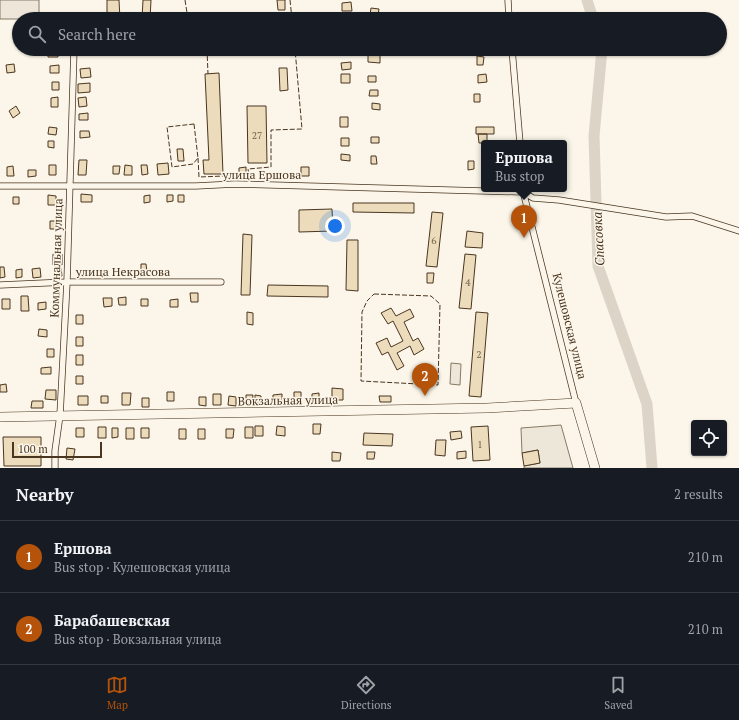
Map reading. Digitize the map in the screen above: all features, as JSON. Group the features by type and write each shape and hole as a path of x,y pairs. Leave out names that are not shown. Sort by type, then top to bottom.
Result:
{"main road":[{"name":"Вокзальная улица","path":"0,417 60,414 487,408 576,403"},
{"name":"Кулешовская улица","path":"576,403 595,468"}],"street":[{"path":"508,0 509,12"},
{"name":"Коммунальная улица","path":"55,468 55,451 60,414 67,282 74,56"},
{"path":"513,56 520,140"},
{"name":"улица Ершова","path":"0,186 301,184 481,190"},
{"name":"Кулешовская улица","path":"523,192 576,403"},
{"name":"улица Ершова","path":"524,192 533,198 559,200 673,217 692,216 739,232"},
{"name":"улица Некрасова","path":"0,285 67,282 221,282"}],"shaded area":[{"path":"0,0 39,0 39,12 12,12 12,19 0,19"},
{"path":"451,363 461,364 460,385 450,384"},
{"path":"561,425 573,468 524,468 524,466 540,463 538,450 522,453 521,428"}],"building":[{"path":"107,0 119,0 120,12 107,12"},
{"path":"143,0 151,0 150,12 142,12"},
{"path":"277,0 285,0 285,10 278,10"},
{"path":"351,2 352,11 342,11 342,3"},
{"path":"371,8 379,9 378,12 370,12"},
{"path":"368,56 380,56 380,63 368,62"},
{"path":"477,56 484,57 483,65 477,65"},
{"path":"351,62 351,69 342,70 341,63"},
{"path":"14,64 15,72 7,73 6,65"},
{"path":"59,65 59,73 50,73 50,66"},
{"path":"90,68 91,77 81,78 80,69"},
{"path":"279,68 287,68 288,90 280,91"},
{"path":"219,73 223,174 204,174 203,160 209,160 205,74"},
{"path":"341,74 350,74 350,83 341,83"},
{"path":"486,74 487,82 478,83 478,75"},
{"path":"368,76 376,76 376,82 368,82"},
{"path":"52,82 59,82 59,90 52,90"},
{"path":"90,83 90,92 78,93 78,84"},
{"path":"370,90 378,90 378,96 369,96"},
{"path":"474,94 480,94 480,102 474,102"},
{"path":"58,97 58,107 51,107 51,98"},
{"path":"86,97 87,106 79,107 78,98"},
{"path":"372,103 380,104 380,110 372,109"},
{"path":"16,106 20,113 13,118 9,111"},
{"path":"247,106 266,106 267,163 248,163"},
{"path":"88,113 88,120 79,120 79,114"},
{"path":"340,117 348,117 348,127 340,127"},
{"path":"49,127 57,128 56,135 48,134"},
{"path":"476,127 494,127 494,134 476,134"},
{"path":"80,131 89,131 90,137 80,138"},
{"path":"478,134 487,134 487,140 481,140 481,143 479,143"},
{"path":"371,137 379,137 379,143 371,143"},
{"path":"341,138 349,138 349,146 341,146"},
{"path":"48,141 54,141 54,148 48,147"},
{"path":"177,149 183,149 184,161 178,161"},
{"path":"341,154 350,155 350,161 341,160"},
{"path":"371,156 376,156 377,164 371,164"},
{"path":"79,160 87,160 86,175 78,175"},
{"path":"468,161 474,161 474,169 468,170"},
{"path":"168,163 169,174 158,175 157,164"},
{"path":"49,165 56,165 56,175 49,175"},
{"path":"125,165 132,166 132,175 124,175"},
{"path":"141,165 147,165 148,174 142,175"},
{"path":"13,166 14,176 7,176 7,167"},
{"path":"113,166 120,166 119,174 113,174"},
{"path":"246,167 246,174 239,174 239,168"},
{"path":"301,167 309,167 309,176 301,176"},
{"path":"28,170 36,170 36,176 28,177"},
{"path":"81,194 92,195 92,202 81,202"},
{"path":"48,195 56,196 56,205 48,205"},
{"path":"150,195 150,202 144,203 144,196"},
{"path":"167,195 173,195 173,201 167,202"},
{"path":"178,195 184,195 184,202 178,202"},
{"path":"13,197 19,197 19,204 13,204"},
{"path":"353,203 414,203 414,213 353,212"},
{"path":"332,209 333,231 299,232 299,210"},
{"path":"432,212 443,213 437,267 426,266"},
{"path":"50,221 56,221 56,229 50,229"},
{"path":"467,231 483,233 482,248 465,247"},
{"path":"243,234 252,235 250,295 241,295"},
{"path":"347,240 358,240 358,291 346,290"},
{"path":"53,254 62,254 62,265 53,265"},
{"path":"465,254 476,255 471,309 459,308"},
{"path":"141,264 146,264 147,272 141,272"},
{"path":"0,267 4,267 5,277 0,278"},
{"path":"40,268 41,277 33,278 32,269"},
{"path":"54,268 61,268 62,276 55,277"},
{"path":"22,269 22,277 16,278 16,270"},
{"path":"427,273 434,273 433,283 427,283"},
{"path":"268,285 328,286 328,297 267,296"},
{"path":"190,293 198,293 198,302 191,302"},
{"path":"21,296 28,296 29,311 21,311"},
{"path":"126,297 126,305 119,305 118,298"},
{"path":"103,298 112,298 112,306 104,307"},
{"path":"2,299 10,299 10,309 2,309"},
{"path":"141,299 148,299 148,306 141,306"},
{"path":"178,299 178,307 170,307 170,300"},
{"path":"46,302 46,309 38,310 38,303"},
{"path":"391,308 396,316 410,309 414,317 404,322 413,341 418,338 424,349 414,355 410,346 397,353 404,366 397,370 388,352 382,355 376,343 387,338 391,347 403,341 393,321 388,324 381,313"},
{"path":"247,312 253,313 253,325 247,324"},
{"path":"476,312 488,313 481,397 469,396"},
{"path":"76,315 83,315 83,324 76,324"},
{"path":"39,329 47,330 47,337 38,336"},
{"path":"76,337 83,337 83,346 76,346"},
{"path":"47,349 54,349 54,357 47,357"},
{"path":"76,355 83,355 83,365 76,365"},
{"path":"51,367 51,374 41,374 41,368"},
{"path":"76,376 83,376 83,384 76,384"},
{"path":"6,384 7,392 0,392 0,385"},
{"path":"332,388 343,389 343,400 332,400"},
{"path":"46,390 56,390 56,400 45,399"},
{"path":"167,392 174,392 174,401 167,401"},
{"path":"294,392 301,392 301,401 294,401"},
{"path":"122,393 131,393 130,405 122,405"},
{"path":"319,393 319,401 312,402 312,394"},
{"path":"213,394 221,394 221,405 213,405"},
{"path":"282,394 282,401 273,401 273,395"},
{"path":"246,395 253,395 252,404 246,404"},
{"path":"255,395 261,396 261,403 255,402"},
{"path":"78,396 88,396 88,405 78,405"},
{"path":"101,396 108,396 108,403 101,403"},
{"path":"229,396 236,397 236,406 228,405"},
{"path":"379,396 391,396 391,402 380,402"},
{"path":"199,397 206,397 206,406 199,405"},
{"path":"142,398 149,398 149,407 142,407"},
{"path":"32,401 43,401 43,408 31,408"},
{"path":"313,424 321,424 320,434 313,434"},
{"path":"255,426 263,426 263,436 255,436"},
{"path":"277,426 285,427 285,436 276,435"},
{"path":"488,426 490,460 473,461 471,427"},
{"path":"98,427 106,427 106,438 98,438"},
{"path":"245,427 253,427 253,438 245,438"},
{"path":"76,428 84,428 84,437 76,437"},
{"path":"112,428 118,428 118,437 112,438"},
{"path":"126,428 134,428 134,439 126,439"},
{"path":"141,428 149,428 149,438 141,438"},
{"path":"179,429 186,429 186,439 179,439"},
{"path":"198,429 205,429 205,439 198,439"},
{"path":"226,429 234,429 233,438 226,438"},
{"path":"461,431 462,438 451,440 450,432"},
{"path":"364,433 393,434 392,446 363,445"},
{"path":"3,437 41,437 41,466 4,466"},
{"path":"436,440 446,440 445,456 435,455"},
{"path":"67,448 75,449 73,460 66,459"},
{"path":"538,450 540,463 524,466 522,453"},
{"path":"466,451 466,458 457,459 457,452"},
{"path":"332,452 341,453 340,461 332,461"},
{"path":"367,452 375,452 374,459 367,459"}],"waterway":[{"name":"Спасовка","path":"587,0 591,12"},
{"name":"Спасовка","path":"601,56 594,136 598,266 647,404 652,468"}],"fence":[{"path":"185,0 187,12"},
{"path":"290,0 291,12"},
{"path":"207,56 208,74"},
{"path":"198,158 199,177 249,175 248,169 271,167 271,130 302,129 296,56"},
{"path":"194,124 198,158 193,164 172,167 167,127 194,124"},
{"path":"374,294 431,296 440,304 438,385 361,381 362,312 367,301 374,294"}],"place":[{"name":"Ершова","path":"524,238"},
{"name":"Барабашевская","path":"425,396"}]}
